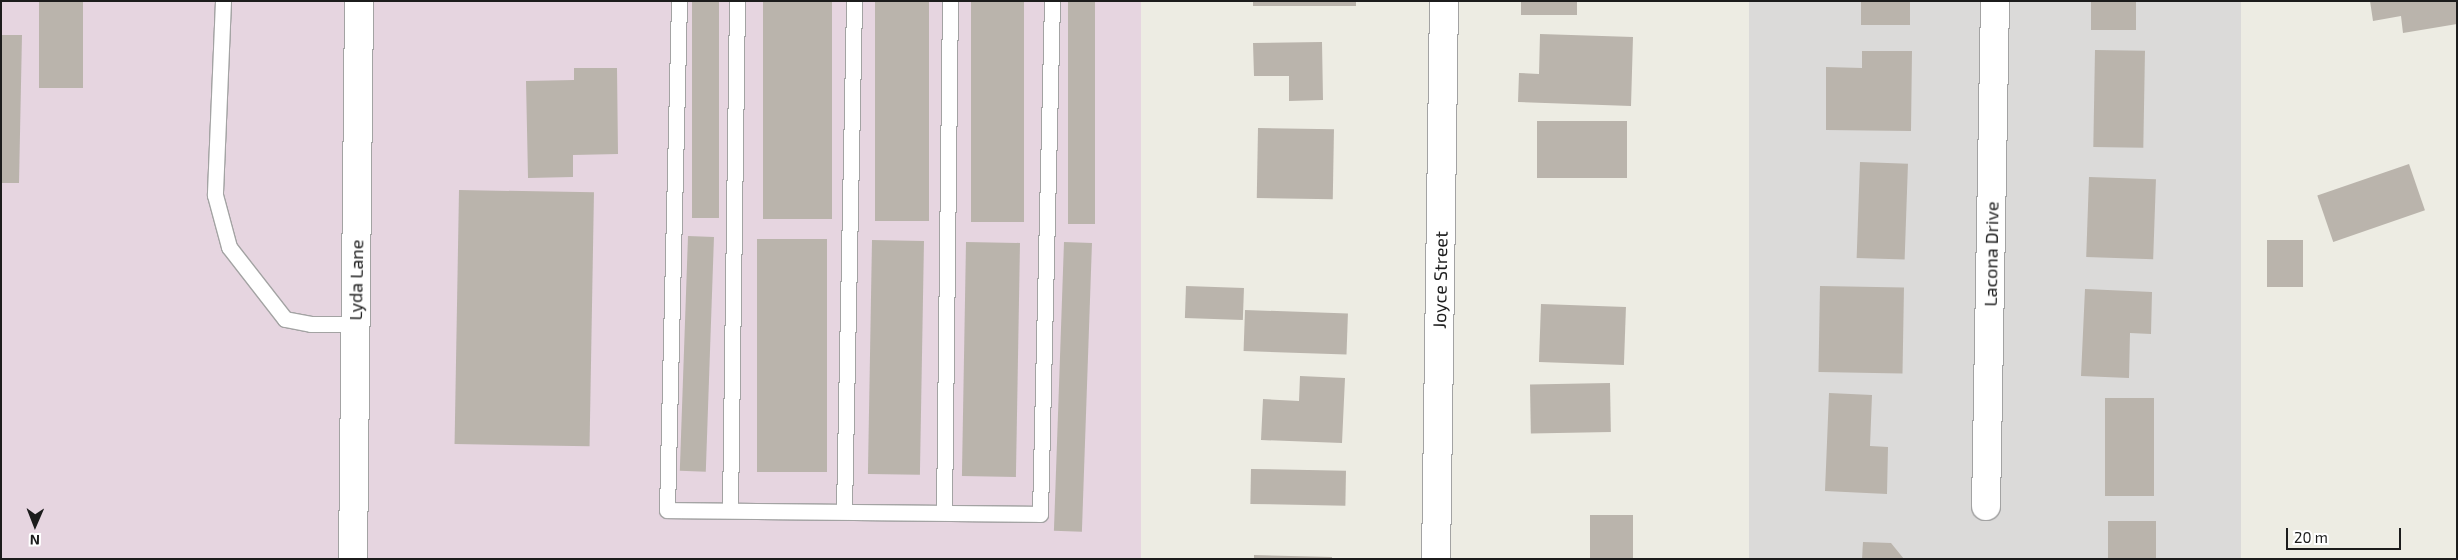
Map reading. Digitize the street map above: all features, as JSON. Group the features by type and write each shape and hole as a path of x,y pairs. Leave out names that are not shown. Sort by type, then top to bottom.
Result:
{"street":[{"name":"Lyda Lane","path":"352,559 360,1"},
{"name":"Joyce Street","path":"1436,559 1444,1"},
{"name":"Lacona Drive","path":"1986,506 1995,1"}],"lane":[{"path":"223,1 215,196 229,247 285,319 311,324 355,324"},
{"path":"679,1 667,510 730,508 1040,514 1052,1"},
{"path":"730,508 737,1"},
{"path":"844,510 854,1"},
{"path":"944,512 950,1"}],"shaded area":[{"path":"1,1 1141,1 1141,559 1,559"},
{"path":"1749,1 2241,1 2241,559 1749,559"}],"building":[{"path":"39,1 83,1 83,88 39,88"},
{"path":"692,1 719,1 719,218 692,218"},
{"path":"763,1 832,1 832,219 763,219"},
{"path":"875,1 929,1 929,221 875,221"},
{"path":"971,1 1024,1 1024,222 971,222"},
{"path":"1068,1 1095,1 1095,224 1068,224"},
{"path":"1253,1 1356,1 1356,6 1253,6"},
{"path":"1521,1 1577,1 1577,15 1521,15"},
{"path":"1861,1 1910,1 1910,25 1861,25"},
{"path":"2091,1 2136,1 2136,30 2091,30"},
{"path":"2370,1 2457,1 2457,24 2403,33 2401,16 2373,21"},
{"path":"1540,34 1633,37 1631,106 1518,102 1519,73 1539,74"},
{"path":"1,35 22,35 19,183 1,183"},
{"path":"1322,42 1323,100 1289,101 1289,76 1254,76 1253,43"},
{"path":"2095,50 2145,51 2143,148 2093,147"},
{"path":"1862,51 1912,51 1911,131 1826,130 1826,67 1862,68"},
{"path":"574,68 617,68 618,154 573,155 573,177 528,178 526,81 574,80"},
{"path":"1537,121 1627,121 1627,178 1537,178"},
{"path":"1258,128 1334,129 1333,199 1257,198"},
{"path":"1860,162 1908,164 1905,260 1857,258"},
{"path":"2409,164 2425,210 2333,242 2317,196"},
{"path":"2089,177 2156,179 2153,259 2086,257"},
{"path":"459,190 594,192 590,446 455,444"},
{"path":"688,236 714,237 706,472 680,471"},
{"path":"757,239 827,239 827,472 757,472"},
{"path":"872,240 924,241 920,475 868,474"},
{"path":"2267,240 2303,240 2303,287 2267,287"},
{"path":"966,242 1020,243 1016,477 962,476"},
{"path":"1064,242 1092,243 1082,532 1054,531"},
{"path":"1186,286 1244,288 1243,320 1185,318"},
{"path":"1820,286 1904,287 1902,373 1818,372"},
{"path":"2085,289 2152,292 2151,334 2130,333 2129,378 2081,376"},
{"path":"1541,304 1626,307 1624,365 1539,362"},
{"path":"1245,310 1348,314 1347,355 1244,351"},
{"path":"1300,376 1345,378 1342,443 1261,440 1263,399 1299,401"},
{"path":"1610,383 1611,432 1531,433 1530,384"},
{"path":"1829,393 1872,395 1870,446 1888,447 1887,494 1825,491"},
{"path":"2105,398 2154,398 2154,496 2105,496"},
{"path":"1251,469 1346,471 1345,506 1250,504"},
{"path":"1590,515 1633,515 1633,559 1590,559"},
{"path":"2108,521 2156,521 2156,559 2108,559"},
{"path":"1863,542 1891,543 1904,559 1862,559"},
{"path":"1254,555 1332,557 1332,559 1254,559"}]}
